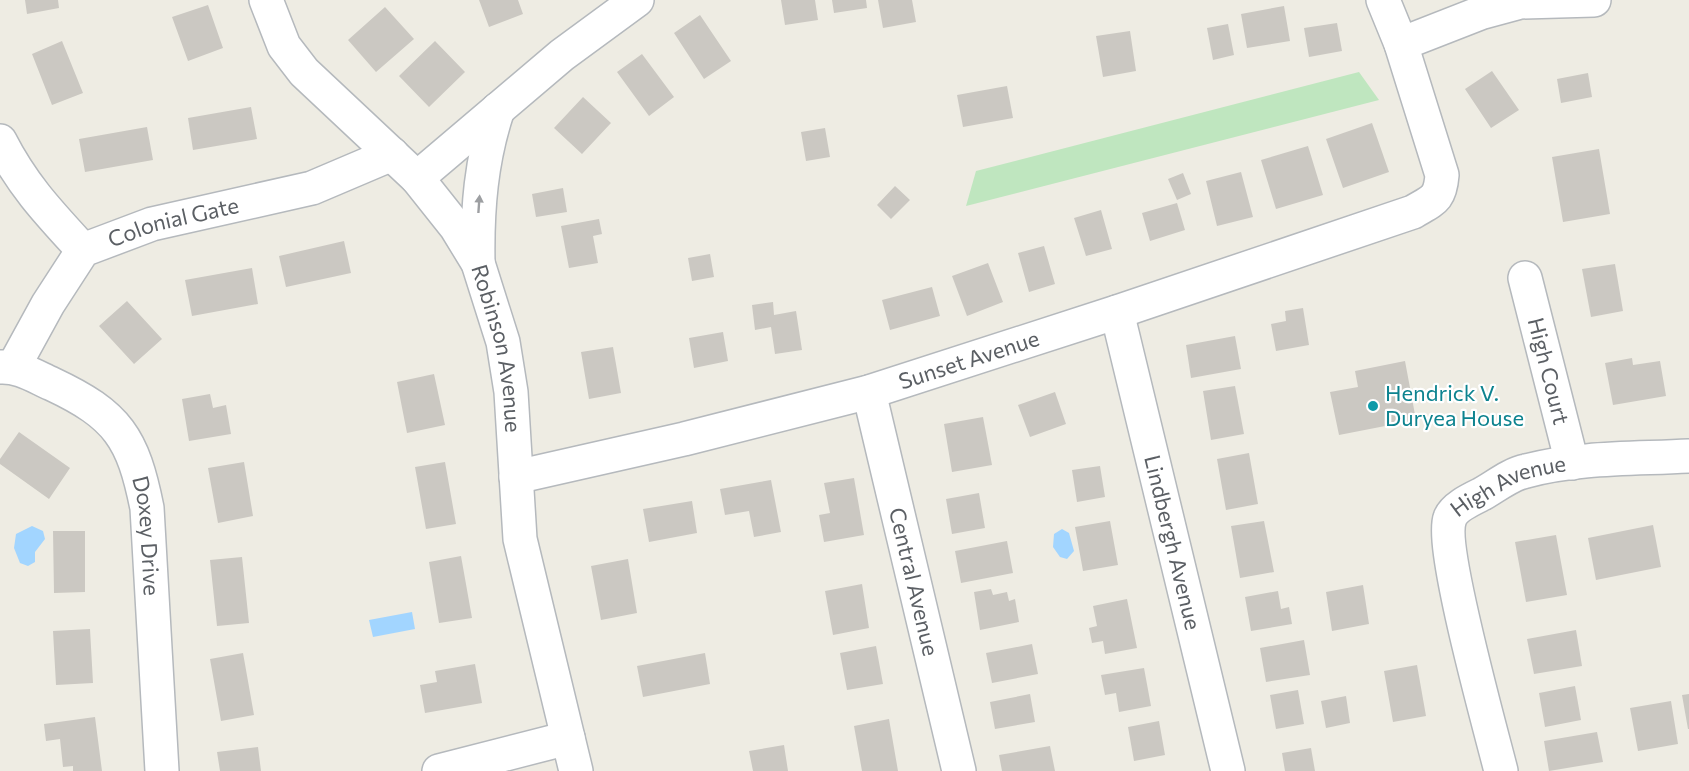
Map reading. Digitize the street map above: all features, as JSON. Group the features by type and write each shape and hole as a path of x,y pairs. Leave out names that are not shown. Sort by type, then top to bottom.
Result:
{"street":[{"name":"Robinson Avenue","path":"266,0 284,46 304,72 417,178 456,227 478,263 503,342 510,392 520,539 576,771"},
{"path":"417,178 562,55 637,0"},
{"name":"Sunset Avenue","path":"516,477 684,439 869,392 1117,312 1413,212 1436,198 1441,191 1442,175 1401,44 1383,0"},
{"path":"1401,44 1483,12 1520,2 1594,0"},
{"path":"478,263 478,201 482,174 498,109"},
{"path":"0,141 17,174 34,197 83,250"},
{"name":"Colonial Gate","path":"7,367 83,250 152,224 312,188 392,154"},
{"name":"High Court","path":"1525,278 1572,463"},
{"name":"Lindbergh Avenue","path":"1117,312 1228,771"},
{"name":"Doxey Drive","path":"7,367 80,397 102,413 130,447 139,466 147,508 162,771"},
{"name":"Central Avenue","path":"869,392 959,771"},
{"name":"High Avenue","path":"1501,771 1457,589 1447,534 1450,517 1477,496 1524,471 1572,463 1689,456"},
{"path":"439,771 568,738"}],"green space":[{"path":"1359,72 1379,100 966,206 976,171"}],"water":[{"path":"32,526 43,531 45,539 35,552 35,562 28,566 20,563 14,548 16,534"},
{"path":"1062,529 1069,533 1074,551 1067,559 1060,557 1053,547 1054,534"},
{"path":"412,612 415,629 373,637 369,620"}],"building":[{"path":"25,0 58,0 59,8 27,14"},
{"path":"479,0 518,0 523,14 489,27"},
{"path":"781,0 815,0 818,20 785,25"},
{"path":"832,0 866,0 867,8 834,13"},
{"path":"878,0 912,0 916,22 883,28"},
{"path":"208,5 223,48 188,61 172,17"},
{"path":"1284,6 1290,41 1247,48 1241,14"},
{"path":"385,7 414,39 376,72 348,40"},
{"path":"700,15 731,61 704,79 674,33"},
{"path":"1337,23 1342,51 1309,57 1304,28"},
{"path":"1228,24 1234,55 1213,60 1207,28"},
{"path":"1130,31 1136,71 1103,77 1096,36"},
{"path":"62,41 83,93 52,105 32,54"},
{"path":"435,41 465,72 429,107 399,76"},
{"path":"642,54 674,97 649,116 617,72"},
{"path":"1492,71 1519,110 1491,128 1465,89"},
{"path":"1588,73 1592,97 1561,103 1557,79"},
{"path":"1007,86 1013,118 963,127 957,95"},
{"path":"583,97 611,123 582,154 554,128"},
{"path":"251,107 257,139 193,150 188,118"},
{"path":"1372,123 1389,172 1343,188 1326,139"},
{"path":"147,127 153,160 85,172 79,139"},
{"path":"825,128 830,157 806,161 801,132"},
{"path":"1308,146 1323,195 1276,209 1261,160"},
{"path":"1599,149 1610,214 1563,222 1552,157"},
{"path":"1241,172 1253,217 1217,226 1206,181"},
{"path":"1183,173 1191,194 1177,200 1168,179"},
{"path":"895,186 910,200 891,219 877,205"},
{"path":"563,188 567,212 536,217 532,194"},
{"path":"1177,203 1185,230 1150,241 1142,213"},
{"path":"1101,210 1112,249 1086,256 1074,218"},
{"path":"599,219 602,234 593,236 598,263 569,268 561,226"},
{"path":"344,241 351,273 286,287 279,256"},
{"path":"1044,246 1055,284 1029,292 1018,253"},
{"path":"710,254 714,277 692,281 688,258"},
{"path":"988,263 1003,302 967,316 952,276"},
{"path":"1615,264 1623,311 1591,317 1582,269"},
{"path":"252,268 258,304 192,316 185,280"},
{"path":"932,287 940,316 890,330 882,300"},
{"path":"127,301 162,339 134,364 99,326"},
{"path":"773,302 774,315 796,311 802,350 775,354 771,327 755,330 752,305"},
{"path":"1303,308 1309,345 1276,351 1271,324 1286,321 1285,311"},
{"path":"723,332 728,361 694,368 689,338"},
{"path":"1235,336 1241,369 1191,378 1186,345"},
{"path":"613,347 621,393 589,399 581,352"},
{"path":"1632,358 1633,365 1660,361 1666,396 1613,405 1605,363"},
{"name":"Hendrick V. Duryea House","path":"1405,361 1416,420 1339,435 1330,392 1358,387 1355,371"},
{"path":"434,374 445,425 407,433 397,382"},
{"path":"1235,386 1244,434 1211,440 1203,391"},
{"path":"1055,392 1066,424 1030,437 1018,405"},
{"path":"210,394 213,408 226,405 231,434 189,441 182,399"},
{"path":"983,417 992,465 952,472 944,424"},
{"path":"19,432 70,468 49,499 0,464 0,459"},
{"path":"1249,453 1258,504 1226,510 1217,459"},
{"path":"244,462 253,516 218,523 208,468"},
{"path":"445,462 456,524 426,529 415,467"},
{"path":"1100,466 1105,497 1077,502 1072,470"},
{"path":"854,478 864,535 824,542 819,515 830,513 824,483"},
{"path":"771,480 781,532 754,537 749,511 725,515 720,489"},
{"path":"979,493 985,528 952,534 946,499"},
{"path":"692,501 697,533 649,542 643,509"},
{"path":"1110,521 1118,565 1083,571 1075,527"},
{"path":"1264,521 1274,572 1240,578 1231,526"},
{"path":"1653,525 1661,567 1596,580 1588,538"},
{"path":"53,531 85,531 85,592 54,593"},
{"path":"1556,535 1567,595 1526,602 1515,542"},
{"path":"1007,541 1013,573 961,583 955,551"},
{"path":"461,556 472,618 439,623 429,562"},
{"path":"242,557 249,623 217,626 210,560"},
{"path":"628,559 637,613 601,620 591,566"},
{"path":"862,584 869,628 833,635 825,591"},
{"path":"1363,585 1369,624 1332,631 1326,592"},
{"path":"991,589 993,595 1007,592 1009,601 1015,599 1019,622 980,630 974,592"},
{"path":"1278,591 1281,609 1289,607 1292,624 1251,631 1245,597"},
{"path":"1127,599 1137,648 1105,654 1103,641 1092,643 1089,628 1097,626 1093,606"},
{"path":"90,629 93,683 56,685 53,631"},
{"path":"1576,630 1582,666 1534,674 1527,639"},
{"path":"1304,640 1310,675 1266,682 1260,648"},
{"path":"1032,644 1038,674 992,683 986,653"},
{"path":"876,646 883,684 847,690 840,653"},
{"path":"243,653 254,715 221,721 210,659"},
{"path":"705,653 710,684 643,697 637,666"},
{"path":"475,664 482,703 425,713 420,685 437,682 435,671"},
{"path":"1417,665 1426,716 1393,722 1384,671"},
{"path":"1144,668 1151,706 1119,712 1116,693 1105,695 1101,675"},
{"path":"1575,686 1581,720 1545,727 1539,693"},
{"path":"1298,690 1304,724 1276,729 1270,695"},
{"path":"1030,694 1035,722 995,729 990,702"},
{"path":"1689,694 1689,729 1688,729 1682,695"},
{"path":"1346,696 1350,723 1326,728 1321,701"},
{"path":"1671,701 1678,744 1638,751 1630,708"},
{"path":"95,717 102,771 73,771 73,766 63,767 60,739 46,741 44,724"},
{"path":"889,719 898,771 862,771 854,726"},
{"path":"1159,721 1165,755 1134,761 1128,727"},
{"path":"1597,732 1603,762 1549,771 1544,741"},
{"path":"784,745 788,771 753,771 749,751"},
{"path":"1050,746 1055,771 1002,771 999,755"},
{"path":"258,747 261,771 220,771 217,752"},
{"path":"1311,748 1315,771 1285,771 1282,753"}],"place":[{"name":"Hendrick V. Duryea House","path":"1373,406"}]}
